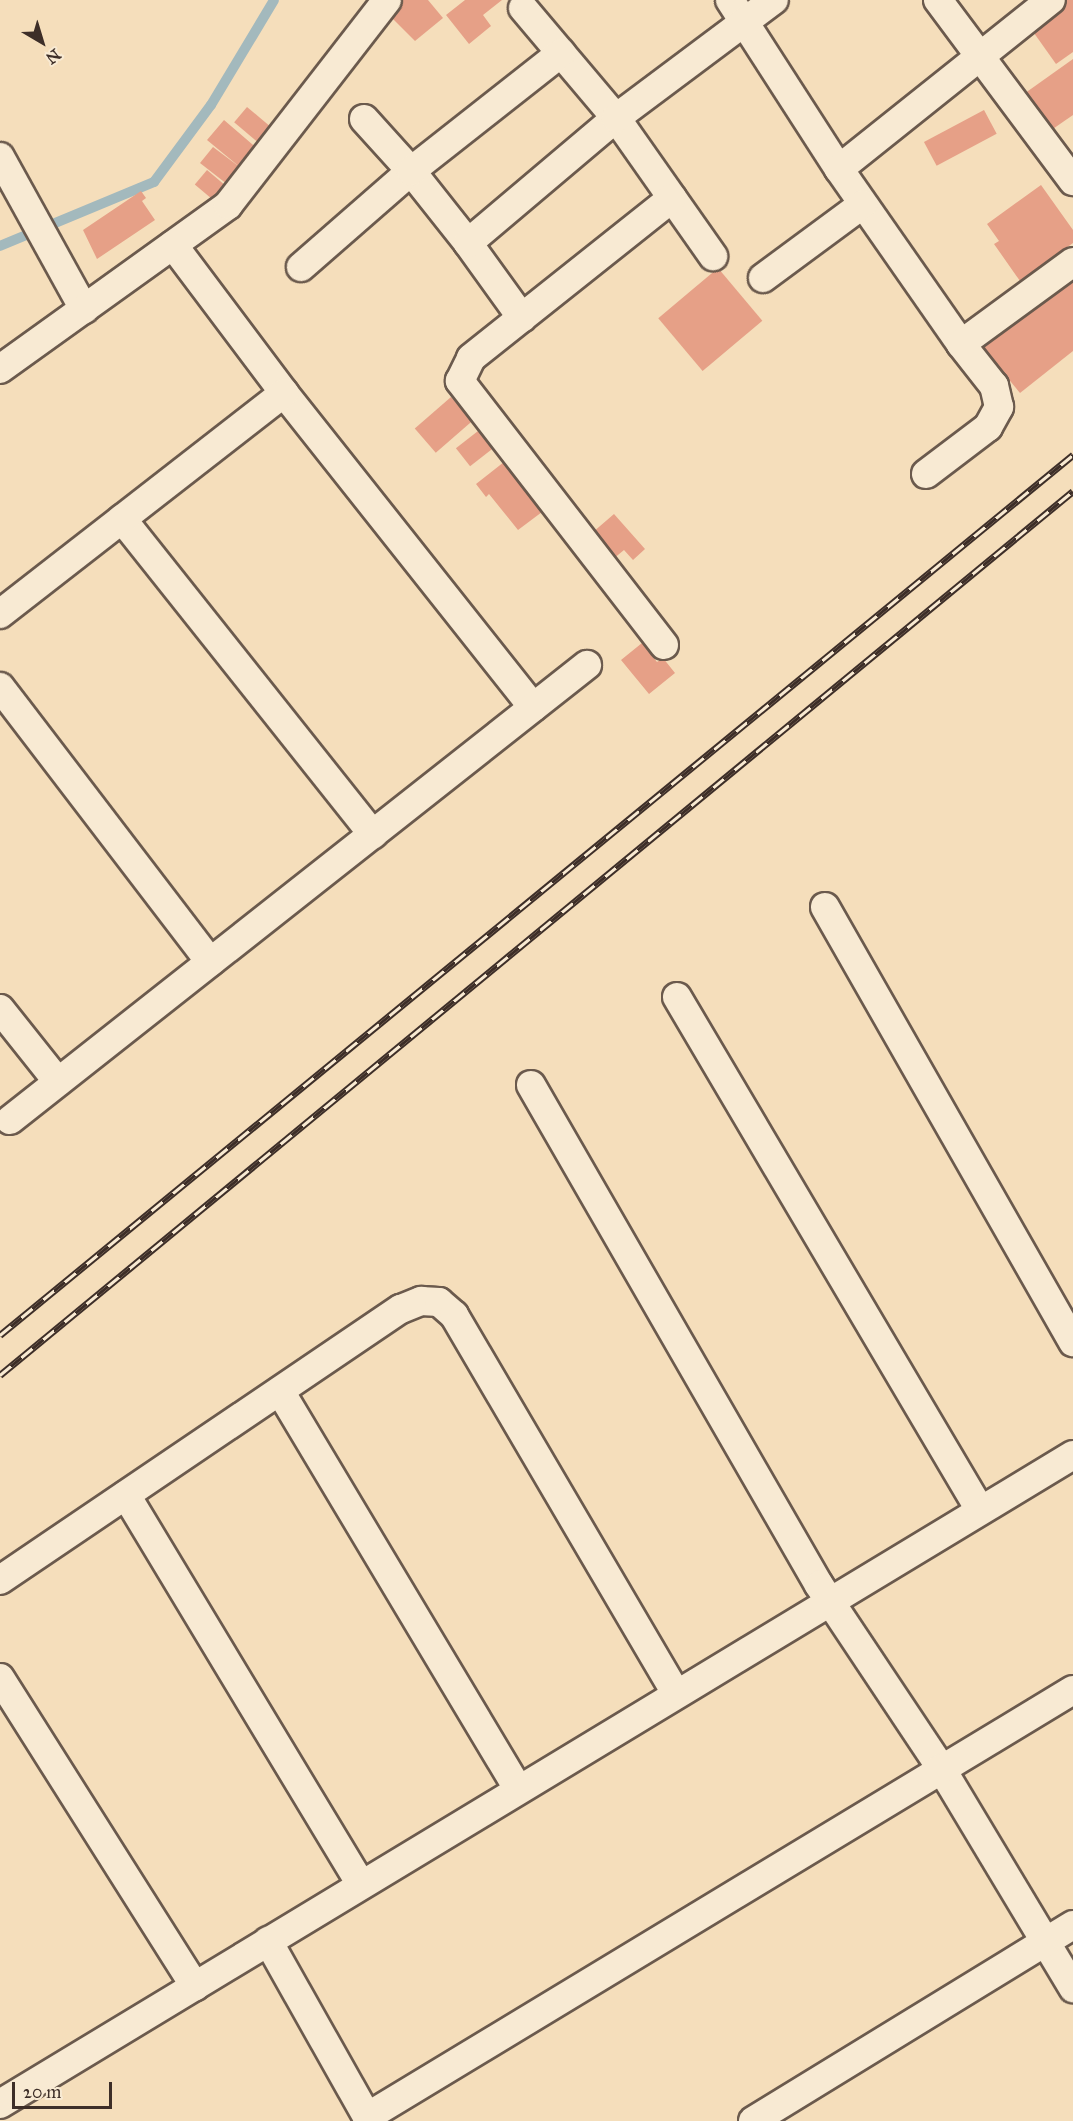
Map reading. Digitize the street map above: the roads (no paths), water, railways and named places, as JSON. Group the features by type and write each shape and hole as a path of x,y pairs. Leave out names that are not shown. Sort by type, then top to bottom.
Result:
{"street":[{"path":"0,369 228,205 387,0"},
{"path":"468,243 616,118 737,10 774,0"},
{"path":"938,0 1073,181"},
{"path":"839,169 979,55 1051,0"},
{"path":"523,8 616,118 713,256"},
{"path":"737,10 839,169 961,344 994,386 999,407 988,427 926,474"},
{"path":"301,267 411,171 561,53"},
{"path":"364,119 411,171 468,243 522,318"},
{"path":"0,157 62,273 84,309"},
{"path":"664,645 460,381 471,358 672,198"},
{"path":"763,278 863,204"},
{"path":"173,245 284,393 533,707"},
{"path":"961,344 1073,262"},
{"path":"0,614 284,393"},
{"path":"122,519 373,834"},
{"path":"10,1120 587,665"},
{"path":"0,687 210,962"},
{"path":"825,907 1073,1342"},
{"path":"677,998 980,1510"},
{"path":"0,1009 58,1082"},
{"path":"531,1085 828,1601 941,1768 1047,1941 1073,1988"},
{"path":"0,1580 401,1309 421,1301 439,1302 454,1315 675,1693"},
{"path":"280,1391 519,1789"},
{"path":"0,2104 675,1693 1073,1455"},
{"path":"126,1495 361,1885"},
{"path":"0,1678 195,1986"},
{"path":"268,1941 369,2119 941,1768 1073,1690"},
{"path":"753,2121 1073,1925"}],"waterway":[{"path":"0,246 154,182 211,105 274,0"}],"railway":[{"path":"0,1335 1073,455"},
{"path":"0,1375 1073,491"}]}
